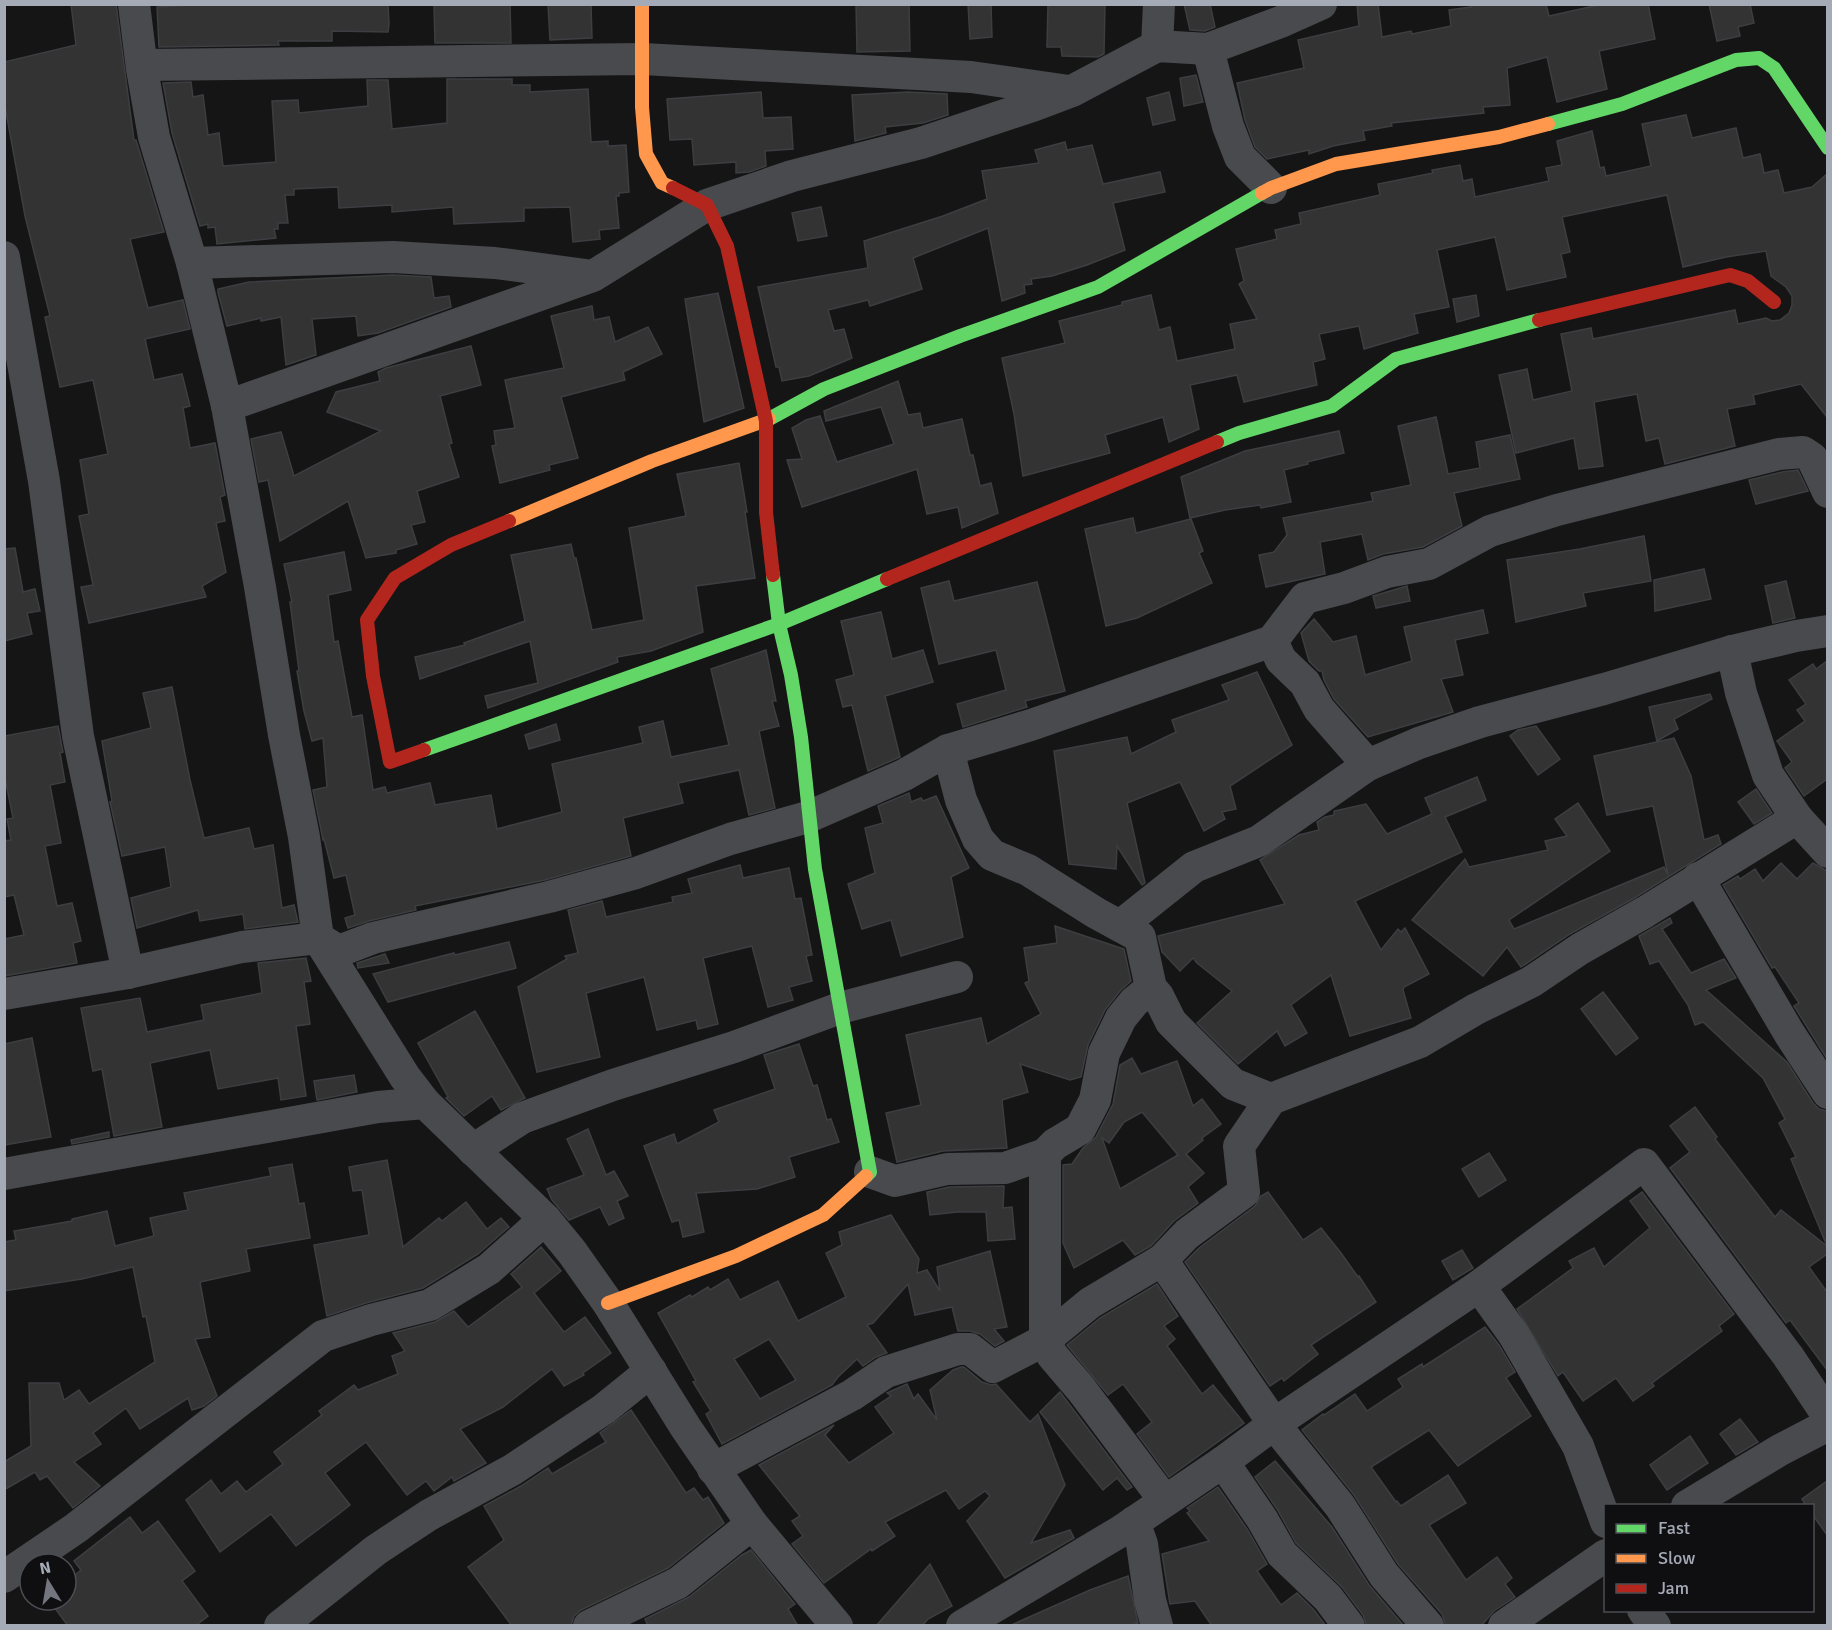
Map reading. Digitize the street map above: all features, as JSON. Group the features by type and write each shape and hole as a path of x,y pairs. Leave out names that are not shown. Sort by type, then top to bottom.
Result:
{"street":[{"path":"134,4 154,136 192,263 227,406 304,837 318,938 400,1069 425,1103 545,1219 572,1252 608,1303 713,1469 752,1524 837,1626"},
{"path":"642,4 642,107 646,154 662,183 706,205 727,246 766,421 766,512 779,624 801,737 815,869 870,1172"},
{"path":"1157,46 1159,4"},
{"path":"227,406 593,276 706,205 792,176 921,143 1072,91 1157,46 1208,49 1321,4"},
{"path":"1208,49 1228,126 1240,157 1271,188"},
{"path":"1774,302 1748,281 1730,275 1497,330 1396,358 1332,406 1239,434 779,624 390,762 373,676 367,620 394,578 462,541 652,460 766,421 824,389 960,336 1098,287 1271,188 1336,164 1499,137 1622,104 1736,60 1759,58 1773,68 1827,148"},
{"path":"142,64 643,59 970,77 1072,91"},
{"path":"4,257 44,481 78,736 128,973"},
{"path":"192,263 393,257 495,263 593,276"},
{"path":"4,994 128,973 242,947 318,938 339,951 373,938 549,897 625,876 730,838 808,817 904,775 948,750 1031,725 1272,641 1305,598 1344,588 1387,572 1429,564 1490,531 1557,510 1779,454 1803,452 1812,458 1827,492"},
{"path":"1120,926 1194,867 1259,841 1368,765 1419,743 1480,722 1604,689 1732,651 1796,636 1827,632"},
{"path":"1272,641 1281,660 1305,683 1319,709 1368,765"},
{"path":"1732,651 1741,693 1768,776 1797,818 1827,852"},
{"path":"948,750 961,800 978,839 992,855 1028,870 1140,937 1151,988 1158,996 1171,1022 1233,1084 1271,1099"},
{"path":"713,1469 852,1395 886,1372 958,1349 970,1348 993,1366 1045,1340 1090,1303 1162,1260 1187,1234 1244,1192 1239,1146 1271,1099 1420,1042 1476,1009 1531,982 1580,949 1645,912 1797,818"},
{"path":"1698,878 1827,1093"},
{"path":"473,1150 522,1118 613,1085 734,1047 840,1008 957,977"},
{"path":"870,1172 895,1181 947,1169 1005,1168 1045,1154 1055,1144 1080,1129 1095,1100 1104,1053 1121,1018 1134,1002 1151,988"},
{"path":"4,1174 378,1107 425,1103"},
{"path":"1045,1154 1045,1340 1052,1355 1081,1389 1165,1501"},
{"path":"962,1626 1134,1522 1223,1462 1274,1424 1479,1286 1644,1164 1788,1356 1827,1416"},
{"path":"608,1303 736,1256 823,1215 870,1172"},
{"path":"4,1577 76,1528 323,1336 371,1320 430,1305 489,1269 545,1219"},
{"path":"1162,1260 1274,1424 1340,1506 1384,1575 1428,1626"},
{"path":"1479,1286 1514,1335 1578,1446 1604,1519"},
{"path":"280,1626 376,1550 429,1515 512,1470 604,1409 651,1371"},
{"path":"1690,1504 1780,1450 1827,1425"},
{"path":"1223,1462 1262,1519 1282,1554 1328,1598 1349,1626"},
{"path":"1134,1522 1142,1544 1151,1606 1157,1626"},
{"path":"589,1626 678,1583 752,1524"},
{"path":"1504,1626 1604,1556"},
{"path":"1644,1612 1655,1626"}],"building":[{"path":"71,4 116,4 134,140 136,140 164,232 130,239 148,308 183,300 190,329 145,339 154,380 182,374 190,406 183,408 190,448 215,443 225,495 220,497 225,521 216,523 226,572 202,586 206,597 89,623 81,587 93,585 79,516 89,514 80,460 108,454 93,380 60,387 45,317 50,316 25,216 4,101 4,62 76,45"},
{"path":"210,4 388,4 388,32 332,31 332,41 278,41 279,45 159,47 157,7"},
{"path":"434,4 510,4 511,43 435,43"},
{"path":"548,4 591,4 592,38 550,40"},
{"path":"856,4 909,4 910,51 857,52"},
{"path":"968,4 991,4 992,37 970,39"},
{"path":"1048,4 1105,4 1104,54 1098,57 1062,56 1061,47 1047,47"},
{"path":"1184,4 1210,4 1215,27 1205,31 1190,30"},
{"path":"1357,4 1378,4 1382,37 1451,26 1449,10 1471,7 1471,4 1546,4 1549,16 1603,4 1648,4 1655,39 1599,51 1607,89 1557,102 1547,57 1507,68 1510,105 1483,107 1484,113 1391,123 1392,126 1363,131 1365,140 1333,146 1309,154 1309,150 1267,159 1255,147 1245,120 1237,83 1304,68 1298,40 1359,26"},
{"path":"1709,4 1750,4 1754,23 1738,27 1740,36 1717,41"},
{"path":"1196,75 1203,102 1184,106 1180,78"},
{"path":"447,79 512,79 512,85 530,85 530,92 588,89 591,142 608,141 608,146 626,145 629,192 619,193 619,196 616,196 619,228 599,230 600,239 573,242 570,207 524,208 524,221 454,224 453,207 392,212 392,205 339,208 338,187 294,189 294,195 285,195 288,223 278,223 278,229 274,229 276,238 217,244 215,227 208,228 208,224 200,226 172,133 163,83 191,82 193,97 203,95 208,135 219,133 223,166 276,162 272,101 298,100 299,113 368,106 367,80 388,80 392,129 447,123"},
{"path":"761,92 763,118 791,117 793,149 765,151 766,166 749,172 736,173 736,162 694,165 692,139 670,140 667,99"},
{"path":"908,92 947,94 948,115 923,123 885,127 886,133 855,141 852,95"},
{"path":"1169,92 1175,120 1153,125 1147,98"},
{"path":"1686,115 1692,138 1736,128 1743,158 1760,154 1764,173 1778,170 1784,193 1812,187 1827,174 1827,417 1801,384 1753,395 1755,404 1727,409 1735,446 1665,464 1659,438 1646,441 1637,394 1594,402 1603,466 1579,469 1574,438 1516,453 1499,375 1527,369 1533,400 1572,391 1561,334 1591,328 1593,339 1735,310 1738,324 1766,318 1772,321 1780,320 1789,313 1792,296 1786,287 1771,276 1766,251 1683,267 1667,195 1562,217 1570,252 1561,254 1566,277 1507,290 1495,237 1437,250 1449,307 1414,314 1418,333 1364,349 1359,326 1319,334 1325,359 1313,362 1317,385 1244,402 1237,375 1190,385 1199,429 1169,442 1163,417 1105,435 1110,453 1023,476 1014,414 1002,358 1065,343 1059,321 1151,295 1159,330 1170,327 1177,361 1235,349 1230,324 1257,319 1239,284 1244,281 1236,249 1277,239 1275,230 1301,224 1299,213 1380,195 1378,184 1460,165 1463,181 1472,179 1475,197 1549,181 1546,168 1562,165 1557,141 1592,131 1600,168 1604,167 1606,176 1651,166 1642,124"},
{"path":"1065,142 1067,150 1092,145 1103,184 1160,172 1165,192 1113,203 1125,250 1052,276 1031,279 1032,284 1024,285 1025,293 1002,301 988,228 913,258 922,289 870,306 868,300 828,310 834,331 844,329 852,358 809,376 782,381 779,367 776,367 758,287 868,268 864,241 943,216 987,199 982,171 1039,163 1035,150"},
{"path":"821,207 827,236 798,241 792,213"},
{"path":"393,275 431,277 434,298 449,296 451,307 378,333 358,336 356,316 312,319 316,355 286,365 281,317 261,321 261,318 227,326 218,293 218,289 249,282"},
{"path":"718,293 744,408 704,422 685,299"},
{"path":"1476,295 1479,316 1457,322 1453,299"},
{"path":"592,306 594,320 609,317 615,342 648,327 662,354 623,372 625,380 561,397 578,458 549,465 550,470 500,483 492,446 496,445 494,431 515,428 505,380 564,368 551,316"},
{"path":"471,346 481,385 440,396 452,443 449,444 459,477 417,491 425,522 411,525 417,544 396,550 396,553 366,558 348,501 280,541 268,480 259,482 251,439 281,432 294,476 381,431 327,412 336,392 380,381 378,372 386,368"},
{"path":"898,381 908,415 920,413 923,428 962,419 980,486 991,483 998,513 962,528 958,507 927,514 917,469 802,507 787,460 802,459 792,428 806,420 820,416 837,462 894,444 881,407 826,421 824,411"},
{"path":"1436,417 1448,474 1480,468 1476,442 1510,435 1520,479 1454,493 1462,526 1423,547 1383,554 1368,560 1362,534 1320,542 1325,574 1266,587 1259,555 1274,552 1287,535 1283,518 1373,501 1371,493 1411,485 1398,426"},
{"path":"1339,431 1344,453 1284,470 1291,502 1261,508 1260,505 1225,510 1190,518 1181,477 1245,451"},
{"path":"739,463 755,578 696,586 703,632 651,651 617,657 618,662 488,708 485,696 538,683 530,641 420,679 415,657 465,645 464,643 525,621 511,555 571,544 592,630 644,620 629,528 686,516 677,474"},
{"path":"1798,470 1808,491 1756,504 1749,480"},
{"path":"1133,518 1136,533 1191,519 1203,551 1199,553 1212,583 1137,618 1106,626 1085,529"},
{"path":"1644,536 1651,581 1583,593 1586,606 1516,622 1507,560"},
{"path":"15,548 23,592 35,589 40,611 27,613 32,634 4,641 4,549"},
{"path":"344,552 351,590 328,595 334,642 338,641 352,717 362,715 373,790 385,787 387,793 430,783 435,805 491,795 497,829 562,812 552,764 643,743 639,727 663,721 671,757 729,745 711,669 766,650 776,701 772,701 779,726 759,731 775,808 749,815 739,770 678,783 683,803 623,818 631,856 545,880 415,906 416,910 348,928 345,918 355,915 346,875 334,878 323,840 313,790 327,787 323,738 312,741 304,711 297,671 299,671 290,602 292,602 284,564"},
{"path":"1704,569 1711,599 1655,611 1654,580"},
{"path":"949,581 954,601 1037,582 1065,691 1025,701 1027,707 963,727 957,704 1006,690 996,650 939,664 921,588"},
{"path":"1786,581 1795,618 1773,623 1765,586"},
{"path":"1407,586 1410,601 1376,608 1373,596"},
{"path":"1483,610 1488,633 1455,640 1463,675 1441,679 1453,712 1368,737 1334,699 1322,671 1319,671 1309,661 1301,633 1314,619 1333,642 1356,636 1365,675 1412,661 1404,627"},
{"path":"881,612 892,659 923,650 933,682 885,696 900,757 868,771 852,705 843,707 836,680 854,675 841,621"},
{"path":"1827,661 1827,779 1804,796 1785,768 1792,762 1777,741 1805,721 1797,710 1806,704 1789,680 1813,664 1816,669"},
{"path":"1257,672 1292,745 1230,786 1236,809 1222,812 1225,819 1204,831 1180,782 1127,803 1145,883 1142,885 1117,846 1116,869 1069,864 1054,751 1127,737 1131,754 1176,732 1172,720 1229,700 1222,685"},
{"path":"172,687 204,838 249,828 254,849 273,845 282,908 294,905 298,922 245,929 243,914 200,921 198,910 137,928 131,898 171,887 165,847 122,856 110,802 112,801 102,741 151,728 143,693"},
{"path":"1710,694 1712,699 1674,719 1678,729 1657,741 1649,707"},
{"path":"556,724 560,740 529,749 525,735"},
{"path":"58,726 65,782 50,785 61,843 45,846 57,906 72,903 81,941 73,943 77,963 4,976 4,939 24,935 14,895 4,897 4,841 11,840 7,819 13,818 4,773 4,736"},
{"path":"1536,726 1560,759 1538,775 1510,736 1518,730"},
{"path":"1674,738 1691,776 1704,840 1718,835 1721,844 1636,897 1570,934 1521,967 1507,947 1483,976 1412,920 1465,859 1469,867 1548,850 1545,841 1567,836 1555,819 1578,803 1610,851 1509,920 1514,929 1664,867 1668,875 1653,806 1607,815 1594,756"},
{"path":"1477,777 1486,800 1445,817 1462,852 1355,901 1381,950 1398,929 1401,932 1405,928 1429,974 1404,987 1411,1018 1350,1036 1331,975 1291,1005 1307,1033 1285,1046 1277,1031 1238,1064 1197,1023 1232,991 1193,958 1180,971 1162,952 1158,936 1285,904 1260,860 1299,835 1319,830 1317,822 1334,815 1334,811 1366,804 1387,834 1432,814 1425,798"},
{"path":"1756,789 1772,813 1754,824 1738,802"},
{"path":"909,793 911,802 921,798 923,801 936,796 969,868 951,877 963,937 901,956 891,920 862,929 848,884 875,873 865,828 883,823 878,806"},
{"path":"1781,863 1797,879 1813,863 1827,871 1827,1059 1794,1006 1799,1003 1775,967 1772,968 1723,885 1738,876 1740,879 1755,869 1763,881"},
{"path":"740,865 743,878 789,868 795,899 801,898 812,955 806,956 812,981 789,987 793,1000 768,1007 752,946 703,958 718,1024 698,1029 696,1020 657,1030 644,977 586,993 600,1057 537,1072 518,987 567,959 565,956 578,953 568,910 602,901 606,917 673,902 672,897 692,893 688,879"},
{"path":"1670,918 1672,923 1662,929 1691,973 1724,959 1736,978 1706,990 1787,1062 1813,1103 1819,1109 1827,1111 1827,1246 1791,1159 1796,1157 1779,1123 1785,1119 1763,1078 1703,1022 1695,1025 1688,1005 1659,961 1650,964 1639,936"},
{"path":"1055,926 1124,949 1131,981 1105,1010 1088,1045 1081,1077 1070,1080 1020,1064 1028,1092 1002,1100 1007,1148 943,1151 897,1162 886,1113 921,1105 906,1035 981,1018 987,1044 1041,1014 1025,983 1029,981 1024,948 1057,943"},
{"path":"509,942 516,968 388,1002 373,974 454,953 455,955"},
{"path":"385,954 389,963 358,968 357,963"},
{"path":"306,958 311,981 304,982 310,1024 296,1026 306,1096 281,1100 278,1078 218,1089 210,1050 150,1063 162,1127 114,1136 102,1069 93,1071 81,1008 140,998 147,1032 204,1020 201,1005 262,993 258,963"},
{"path":"1603,992 1638,1038 1616,1055 1581,1009"},
{"path":"475,1011 525,1098 501,1110 492,1096 464,1116 446,1098 448,1097 418,1043"},
{"path":"32,1038 51,1137 4,1145 4,1044"},
{"path":"799,1044 813,1086 817,1085 827,1120 831,1119 839,1142 789,1157 795,1177 757,1189 696,1193 704,1232 683,1237 679,1220 672,1222 644,1146 674,1134 677,1144 719,1122 714,1110 775,1089 764,1055"},
{"path":"1132,1058 1141,1074 1177,1061 1193,1106 1202,1099 1221,1124 1186,1154 1204,1173 1188,1187 1198,1203 1174,1221 1151,1246 1135,1255 1123,1240 1074,1268 1063,1243 1063,1165 1072,1164 1083,1148 1096,1137 1113,1104 1120,1065","holes":["1142,1112 1178,1155 1120,1189 1102,1138 1109,1143 1124,1122"]},
{"path":"354,1075 357,1092 317,1100 314,1081"},
{"path":"1695,1107 1717,1137 1715,1139 1775,1217 1781,1210 1827,1246 1827,1254 1809,1267 1827,1292 1827,1370 1790,1320 1786,1323 1670,1168 1690,1152 1670,1126"},
{"path":"588,1129 606,1175 614,1171 628,1196 617,1201 624,1218 609,1225 600,1207 569,1220 552,1200 547,1189 584,1175 567,1139"},
{"path":"109,1132 109,1137 72,1144 71,1140"},
{"path":"1489,1153 1506,1180 1479,1197 1462,1169"},
{"path":"387,1160 403,1247 439,1218 442,1221 466,1202 487,1229 501,1218 509,1227 478,1254 423,1288 327,1316 314,1245 369,1235 362,1190 353,1191 349,1167"},
{"path":"292,1164 299,1204 304,1203 310,1238 246,1249 250,1271 200,1282 210,1337 195,1339 217,1396 204,1406 192,1410 188,1398 140,1429 126,1408 93,1433 101,1444 74,1462 100,1486 73,1508 47,1476 40,1480 35,1472 4,1490 4,1462 31,1446 29,1383 59,1383 64,1400 79,1390 89,1404 155,1362 133,1267 82,1279 4,1291 4,1242 16,1240 14,1231 72,1221 72,1219 107,1211 115,1246 154,1236 150,1218 188,1210 184,1193 271,1176 269,1168"},
{"path":"1004,1186 1003,1208 1012,1207 1015,1239 988,1241 986,1212 930,1215 927,1192 949,1187"},
{"path":"1268,1192 1303,1240 1321,1228 1359,1276 1376,1302 1311,1345 1318,1354 1284,1381 1282,1378 1270,1386 1185,1262 1199,1248 1255,1206 1261,1196"},
{"path":"1642,1192 1734,1314 1719,1326 1722,1331 1652,1383 1654,1386 1633,1401 1616,1378 1583,1401 1563,1372 1558,1376 1517,1309 1573,1268 1569,1261 1594,1248 1604,1267 1650,1228 1630,1201"},
{"path":"891,1215 919,1259 917,1273 927,1270 940,1291 937,1267 990,1251 1007,1327 994,1329 1004,1341 995,1346 980,1334 958,1331 952,1307 915,1315 908,1284 873,1323 867,1325 887,1353 863,1366 857,1359 832,1385 722,1444 706,1414 711,1411 693,1382 696,1381 658,1313 690,1295 692,1297 708,1287 710,1290 728,1279 740,1300 778,1281 798,1321 846,1297 826,1253 842,1245 839,1232","holes":["769,1339 796,1380 760,1399 734,1359"]},
{"path":"541,1247 561,1271 534,1293 564,1332 585,1317 611,1353 583,1373 584,1375 564,1386 552,1369 503,1407 460,1429 486,1463 454,1481 452,1477 434,1491 426,1481 407,1495 366,1442 325,1473 350,1505 340,1513 296,1546 271,1514 220,1552 186,1500 211,1480 221,1494 237,1481 246,1492 283,1464 274,1452 322,1415 319,1411 354,1385 358,1390 398,1374 392,1356 405,1351 393,1333 435,1322 454,1311 468,1327 522,1287 511,1274"},
{"path":"1462,1250 1473,1268 1453,1280 1442,1261"},
{"path":"1157,1284 1178,1316 1164,1326 1175,1339 1167,1346 1202,1394 1213,1385 1244,1423 1169,1477 1137,1434 1152,1422 1123,1384 1108,1395 1067,1345 1100,1318"},
{"path":"1485,1327 1515,1372 1506,1378 1531,1416 1458,1466 1429,1430 1371,1467 1401,1506 1448,1475 1466,1503 1429,1525 1466,1580 1497,1557 1512,1578 1505,1584 1515,1597 1494,1611 1481,1626 1446,1626 1442,1614 1398,1564 1354,1495 1302,1430 1355,1394 1367,1411 1403,1387 1398,1379 1422,1364 1423,1367"},
{"path":"961,1367 982,1382 996,1384 1030,1422 1038,1414 1065,1485 1031,1543 1070,1530 1074,1538 1005,1578 967,1521 990,1496 985,1491 959,1509 946,1490 885,1522 895,1536 872,1551 871,1549 824,1583 792,1544 803,1536 792,1521 800,1516 759,1465 834,1425 825,1435 849,1463 894,1433 875,1407 891,1396 887,1393 907,1384 914,1399 918,1394 937,1420 930,1390 953,1370"},
{"path":"1060,1392 1132,1487 1127,1490 1117,1478 1103,1490 1040,1412"},
{"path":"631,1410 686,1493 694,1488 703,1500 708,1497 724,1523 668,1568 581,1610 574,1616 571,1626 512,1626 468,1567 504,1540 484,1506 548,1468 552,1474 606,1442 600,1433"},
{"path":"1740,1419 1758,1442 1736,1455 1720,1434"},
{"path":"1690,1436 1708,1463 1667,1490 1650,1465"},
{"path":"1275,1461 1332,1527 1369,1585 1404,1626 1367,1626 1363,1615 1342,1587 1296,1543 1277,1509 1255,1477"},
{"path":"1827,1481 1827,1535 1814,1517 1814,1504 1805,1504 1802,1499"},
{"path":"1218,1487 1247,1529 1267,1564 1257,1571 1281,1605 1297,1593 1326,1626 1212,1626 1195,1601 1170,1604 1162,1554 1209,1541 1187,1513 1190,1511 1187,1508"},
{"path":"130,1517 142,1533 158,1521 195,1571 182,1581 208,1616 195,1626 68,1626 58,1612 78,1612 78,1572 81,1570 78,1566 78,1558"},
{"path":"751,1550 795,1604 788,1609 798,1626 648,1626 645,1619 689,1597"},
{"path":"930,1564 952,1606 928,1619 922,1626 876,1626"},
{"path":"1128,1576 1138,1623 1130,1626 1009,1626 1090,1590"}],"traffic: fast":[{"path":"1548,124 1622,104 1736,60 1759,58 1774,68 1828,148"},
{"path":"769,419 824,389 960,336 1098,287 1262,193"},
{"path":"1217,442 1239,433 1332,406 1396,359 1539,320"},
{"path":"773,575 779,624 791,675 801,737 815,869 870,1172 866,1176"},
{"path":"424,750 779,624 887,579"}],"traffic: slow":[{"path":"642,4 642,107 646,154 662,183 673,188"},
{"path":"1262,193 1336,164 1499,137 1548,124"},
{"path":"509,521 652,461 769,419"},
{"path":"608,1303 736,1256 823,1215 866,1176"}],"traffic: jam":[{"path":"673,188 707,205 727,246 766,421 766,512 773,575"},
{"path":"1539,320 1730,275 1748,281 1774,302"},
{"path":"887,579 1217,442"},
{"path":"424,750 390,762 373,676 367,620 395,578 451,545 509,521"}]}
